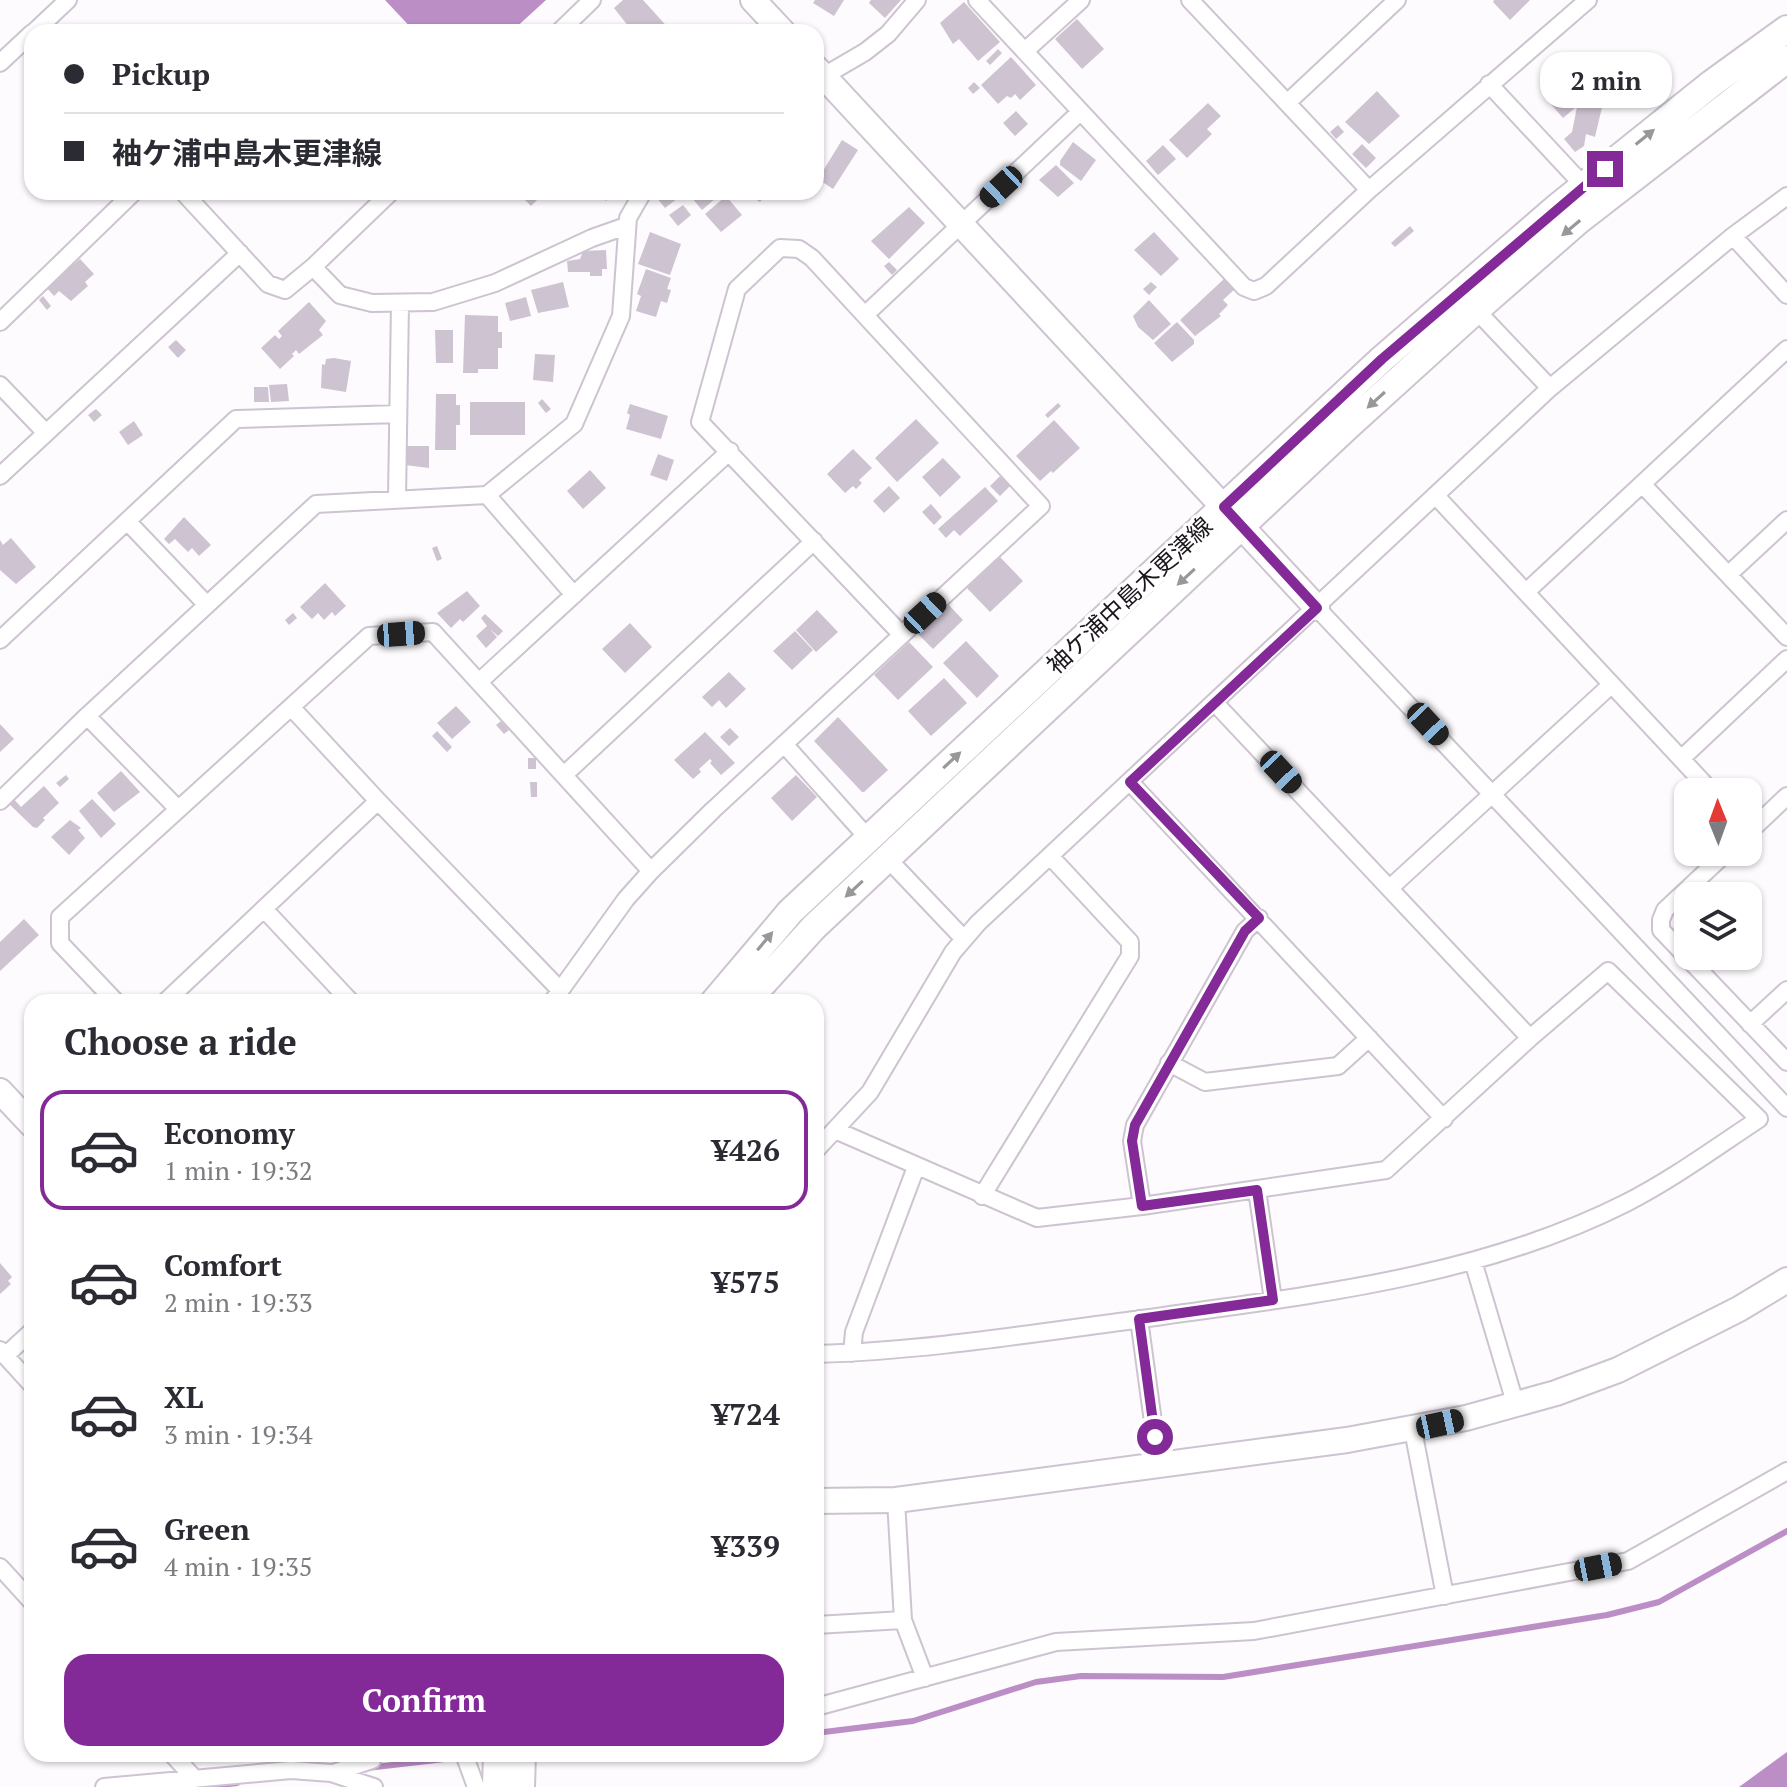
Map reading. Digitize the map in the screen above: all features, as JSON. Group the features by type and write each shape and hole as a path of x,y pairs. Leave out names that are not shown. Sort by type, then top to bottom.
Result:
{"main road":[{"name":"袖ケ浦中島木更津線","path":"753,994 814,927 1233,516 1382,359 1584,186 1711,84 1787,29"},
{"name":"袖ケ浦中島木更津線","path":"721,994 790,912 868,838 1233,516 1578,221 1787,59"},
{"path":"496,1787 497,1762"},
{"path":"521,1787 522,1762"}],"street":[{"path":"42,24 68,0"},
{"path":"567,24 592,0"},
{"path":"753,0 776,24"},
{"path":"824,72 865,52 888,34 917,0"},
{"path":"977,0 1244,287 1254,291 1266,286 1369,190 1588,0"},
{"path":"1025,51 1081,0"},
{"path":"1287,103 1397,0"},
{"path":"1197,2 1369,190"},
{"path":"0,63 24,41"},
{"path":"824,80 1787,1108"},
{"path":"1489,84 1584,186"},
{"path":"865,315 1080,112"},
{"path":"824,1142 870,1092 963,938 1550,388 1733,236 1787,196"},
{"path":"0,322 126,200"},
{"path":"190,200 268,284 285,290 383,200"},
{"path":"0,801 316,504 487,495 574,424 621,316 626,226 638,200"},
{"path":"313,267 340,295 372,303 433,302 495,283 592,238 626,226"},
{"path":"1733,236 1787,295"},
{"path":"557,994 626,899 651,871 1041,506 812,258 799,249 780,248 737,289 700,422 902,635"},
{"path":"0,476 240,253"},
{"path":"397,498 400,303"},
{"path":"1476,310 1550,388"},
{"path":"1526,592 1787,349"},
{"path":"0,385 46,433"},
{"path":"0,640 236,419 398,414"},
{"path":"479,682 730,451"},
{"path":"1643,485 1787,637"},
{"path":"487,495 574,595"},
{"path":"1436,496 1699,778"},
{"path":"1729,574 1787,520"},
{"path":"127,521 207,605"},
{"path":"564,775 814,541"},
{"path":"108,994 60,943 60,917 369,636 433,632 651,871"},
{"path":"1681,759 1787,659"},
{"path":"1391,887 1611,685"},
{"path":"1215,703 1530,1038"},
{"path":"291,707 554,994"},
{"path":"87,716 178,809"},
{"path":"784,744 868,838"},
{"path":"1130,782 1444,1119"},
{"path":"1762,819 1787,796"},
{"path":"174,994 378,801"},
{"path":"982,1196 1130,956 1130,942 1050,856"},
{"path":"887,858 963,938"},
{"path":"1712,866 1665,910 1661,930 1787,1062"},
{"path":"264,909 344,994"},
{"path":"1142,1206 1132,1141 1135,1125 1245,931 1259,918"},
{"path":"824,1354 945,1346 1373,1286 1473,1261 1548,1236 1625,1203 1683,1170 1759,1119 1608,971 1386,1170 1142,1206 1037,1218 835,1130"},
{"path":"1750,1024 1787,990"},
{"path":"1169,1063 1205,1082 1338,1066 1369,1038"},
{"path":"0,1091 24,1116"},
{"path":"852,1353 854,1332 916,1167"},
{"path":"1257,1190 1273,1300"},
{"path":"1473,1261 1516,1406"},
{"path":"824,1501 896,1500 1413,1430 1516,1406 1618,1370 1728,1316 1787,1280"},
{"path":"1139,1319 1159,1466"},
{"path":"24,1337 3,1353 24,1376"},
{"path":"1413,1430 1445,1596"},
{"path":"824,1705 1056,1642 1254,1631 1628,1561 1787,1471"},
{"path":"896,1500 903,1620 925,1678"},
{"path":"0,1567 24,1593"},
{"path":"824,1625 903,1620"},
{"path":"179,1762 195,1779"},
{"path":"331,1773 366,1762"},
{"path":"467,1762 476,1787"},
{"path":"104,1787 291,1770 331,1773 374,1787"}],"shaded area":[{"path":"385,0 546,0 520,24 408,24"},
{"path":"1787,1752 1787,1787 1739,1787"}],"building":[{"path":"623,0 643,0 665,24 627,24 614,8"},
{"path":"815,0 844,0 834,16 813,3"},
{"path":"871,0 901,0 885,18 869,3"},
{"path":"1494,0 1530,0 1510,20"},
{"path":"964,2 1000,42 978,61 959,39 953,44 940,23"},
{"path":"1077,19 1104,49 1082,69 1055,39"},
{"path":"998,49 1002,53 990,65 986,61"},
{"path":"1011,57 1036,85 1020,100 1015,94 998,104 981,85"},
{"path":"974,82 980,88 973,94 968,88"},
{"path":"1570,84 1580,95 1571,102 1576,107 1563,118 1549,102"},
{"path":"1377,91 1400,116 1369,144 1345,122"},
{"path":"1579,97 1603,103 1595,137 1586,134 1584,146 1575,152 1564,139 1572,132"},
{"path":"1208,103 1221,116 1207,129 1212,134 1187,158 1169,140"},
{"path":"1016,111 1028,124 1015,136 1003,123"},
{"path":"1338,125 1344,132 1336,139 1330,132"},
{"path":"842,140 858,150 833,189 824,183 824,169"},
{"path":"1073,142 1096,160 1081,181 1060,165"},
{"path":"1362,144 1376,158 1366,168 1352,154"},
{"path":"1163,145 1176,159 1158,175 1146,161"},
{"path":"1056,165 1074,183 1058,197 1039,180"},
{"path":"658,200 675,200 665,208"},
{"path":"694,200 714,200 702,210"},
{"path":"721,200 729,200 742,215 721,232 705,214"},
{"path":"683,205 691,215 678,226 669,215"},
{"path":"909,207 925,223 889,259 871,241"},
{"path":"1410,226 1414,231 1395,247 1391,243"},
{"path":"650,232 681,244 670,275 638,264"},
{"path":"1154,232 1179,259 1161,276 1134,250"},
{"path":"606,250 607,269 602,269 602,276 590,276 590,272 568,272 567,261 580,259 583,251"},
{"path":"80,259 94,274 85,282 88,286 71,301 59,291 54,296 46,287"},
{"path":"889,262 897,270 892,275 884,266"},
{"path":"646,269 671,278 667,303 661,301 656,317 636,311 641,296 637,294"},
{"path":"1225,278 1236,288 1223,300 1228,305 1219,314 1221,316 1195,336 1180,320"},
{"path":"563,282 569,307 538,313 531,290"},
{"path":"1151,282 1157,287 1149,295 1143,289"},
{"path":"43,296 51,306 47,310 39,300"},
{"path":"526,297 531,316 510,321 505,303"},
{"path":"1149,300 1171,324 1153,340 1138,327 1133,316"},
{"path":"309,302 326,321 319,330 323,335 299,354 296,350 280,369 261,348 275,335 279,339 282,336 278,331"},
{"path":"465,315 498,316 502,348 498,348 498,369 463,373"},
{"path":"1177,322 1194,340 1194,344 1172,362 1154,343"},
{"path":"435,330 453,330 453,363 436,363"},
{"path":"176,340 186,350 178,358 168,347"},
{"path":"535,354 555,355 553,382 533,380"},
{"path":"326,359 351,361 346,392 321,388 322,364 325,365"},
{"path":"287,384 289,401 271,402 269,385"},
{"path":"254,387 268,387 269,402 254,402"},
{"path":"436,394 456,394 456,405 460,405 456,450 435,450"},
{"path":"542,399 551,409 546,413 538,403"},
{"path":"470,402 525,402 525,435 470,435"},
{"path":"1058,403 1061,406 1048,418 1045,415"},
{"path":"630,404 668,416 661,439 626,429"},
{"path":"96,409 102,415 94,422 88,415"},
{"path":"916,419 939,443 897,482 875,458"},
{"path":"1054,420 1080,448 1040,481 1016,456"},
{"path":"134,421 143,435 128,445 119,432"},
{"path":"405,446 429,446 429,468 405,465"},
{"path":"853,449 872,468 859,480 862,483 856,489 853,486 845,493 827,474"},
{"path":"658,454 674,460 667,481 650,475"},
{"path":"943,458 961,477 940,497 922,477"},
{"path":"590,470 606,488 583,509 567,491"},
{"path":"1000,476 1010,486 1000,496 990,486"},
{"path":"889,486 900,498 884,513 873,501"},
{"path":"985,487 998,501 960,536 954,530 946,538 938,529"},
{"path":"931,504 942,517 934,525 922,512"},
{"path":"184,517 211,545 199,556 192,548 188,552 175,539 169,544 164,539"},
{"path":"11,538 36,567 16,584 0,570 0,540 3,545"},
{"path":"437,546 442,559 437,561 432,548"},
{"path":"1000,557 1023,581 990,612 967,588"},
{"path":"325,583 346,606 335,616 332,612 324,620 318,613 312,619 300,607"},
{"path":"467,591 480,606 463,622 460,619 451,628 437,613"},
{"path":"946,602 963,620 933,649 915,631"},
{"path":"817,610 838,632 816,652 796,630"},
{"path":"293,613 297,618 289,625 285,620"},
{"path":"485,614 503,631 498,636 490,629 497,637 486,648 476,636 487,626 481,618"},
{"path":"630,623 652,647 625,673 602,649"},
{"path":"795,631 813,650 792,670 773,651"},
{"path":"966,641 999,676 977,698 943,663"},
{"path":"909,642 933,667 898,700 874,675"},
{"path":"729,672 746,689 726,708 719,700 712,707 702,697"},
{"path":"944,678 967,703 931,736 908,711"},
{"path":"456,706 471,722 452,739 437,723"},
{"path":"838,717 888,770 864,792 814,741"},
{"path":"501,721 509,730 504,734 496,725"},
{"path":"0,724 14,739 0,752"},
{"path":"730,728 739,737 729,746 720,737"},
{"path":"437,731 452,747 447,752 432,736"},
{"path":"705,732 735,763 721,775 710,759 693,779 674,760"},
{"path":"528,758 536,758 536,769 528,769"},
{"path":"121,771 140,792 114,812 97,793"},
{"path":"66,775 69,779 60,787 56,783"},
{"path":"796,775 817,797 792,821 771,798"},
{"path":"530,782 537,782 537,797 531,797"},
{"path":"44,786 59,803 37,828 7,802 12,797 21,807"},
{"path":"92,799 116,824 101,838 79,811"},
{"path":"70,820 81,828 78,830 85,838 69,855 51,837"},
{"path":"24,919 39,935 0,971 0,942"},
{"path":"0,1263 12,1277 8,1281 11,1284 0,1294"}],"waterway":[{"path":"824,1732 913,1721 1036,1682 1081,1676 1223,1677 1607,1615 1659,1602 1787,1531"},
{"path":"367,1768 419,1762"},
{"path":"205,1787 237,1783"}],"route":[{"path":"1155,1437 1139,1319 1273,1300 1257,1190 1142,1206 1132,1141 1135,1125 1169,1063 1245,931 1259,918 1130,782 1317,608 1224,507 1382,359 1605,169"}]}
